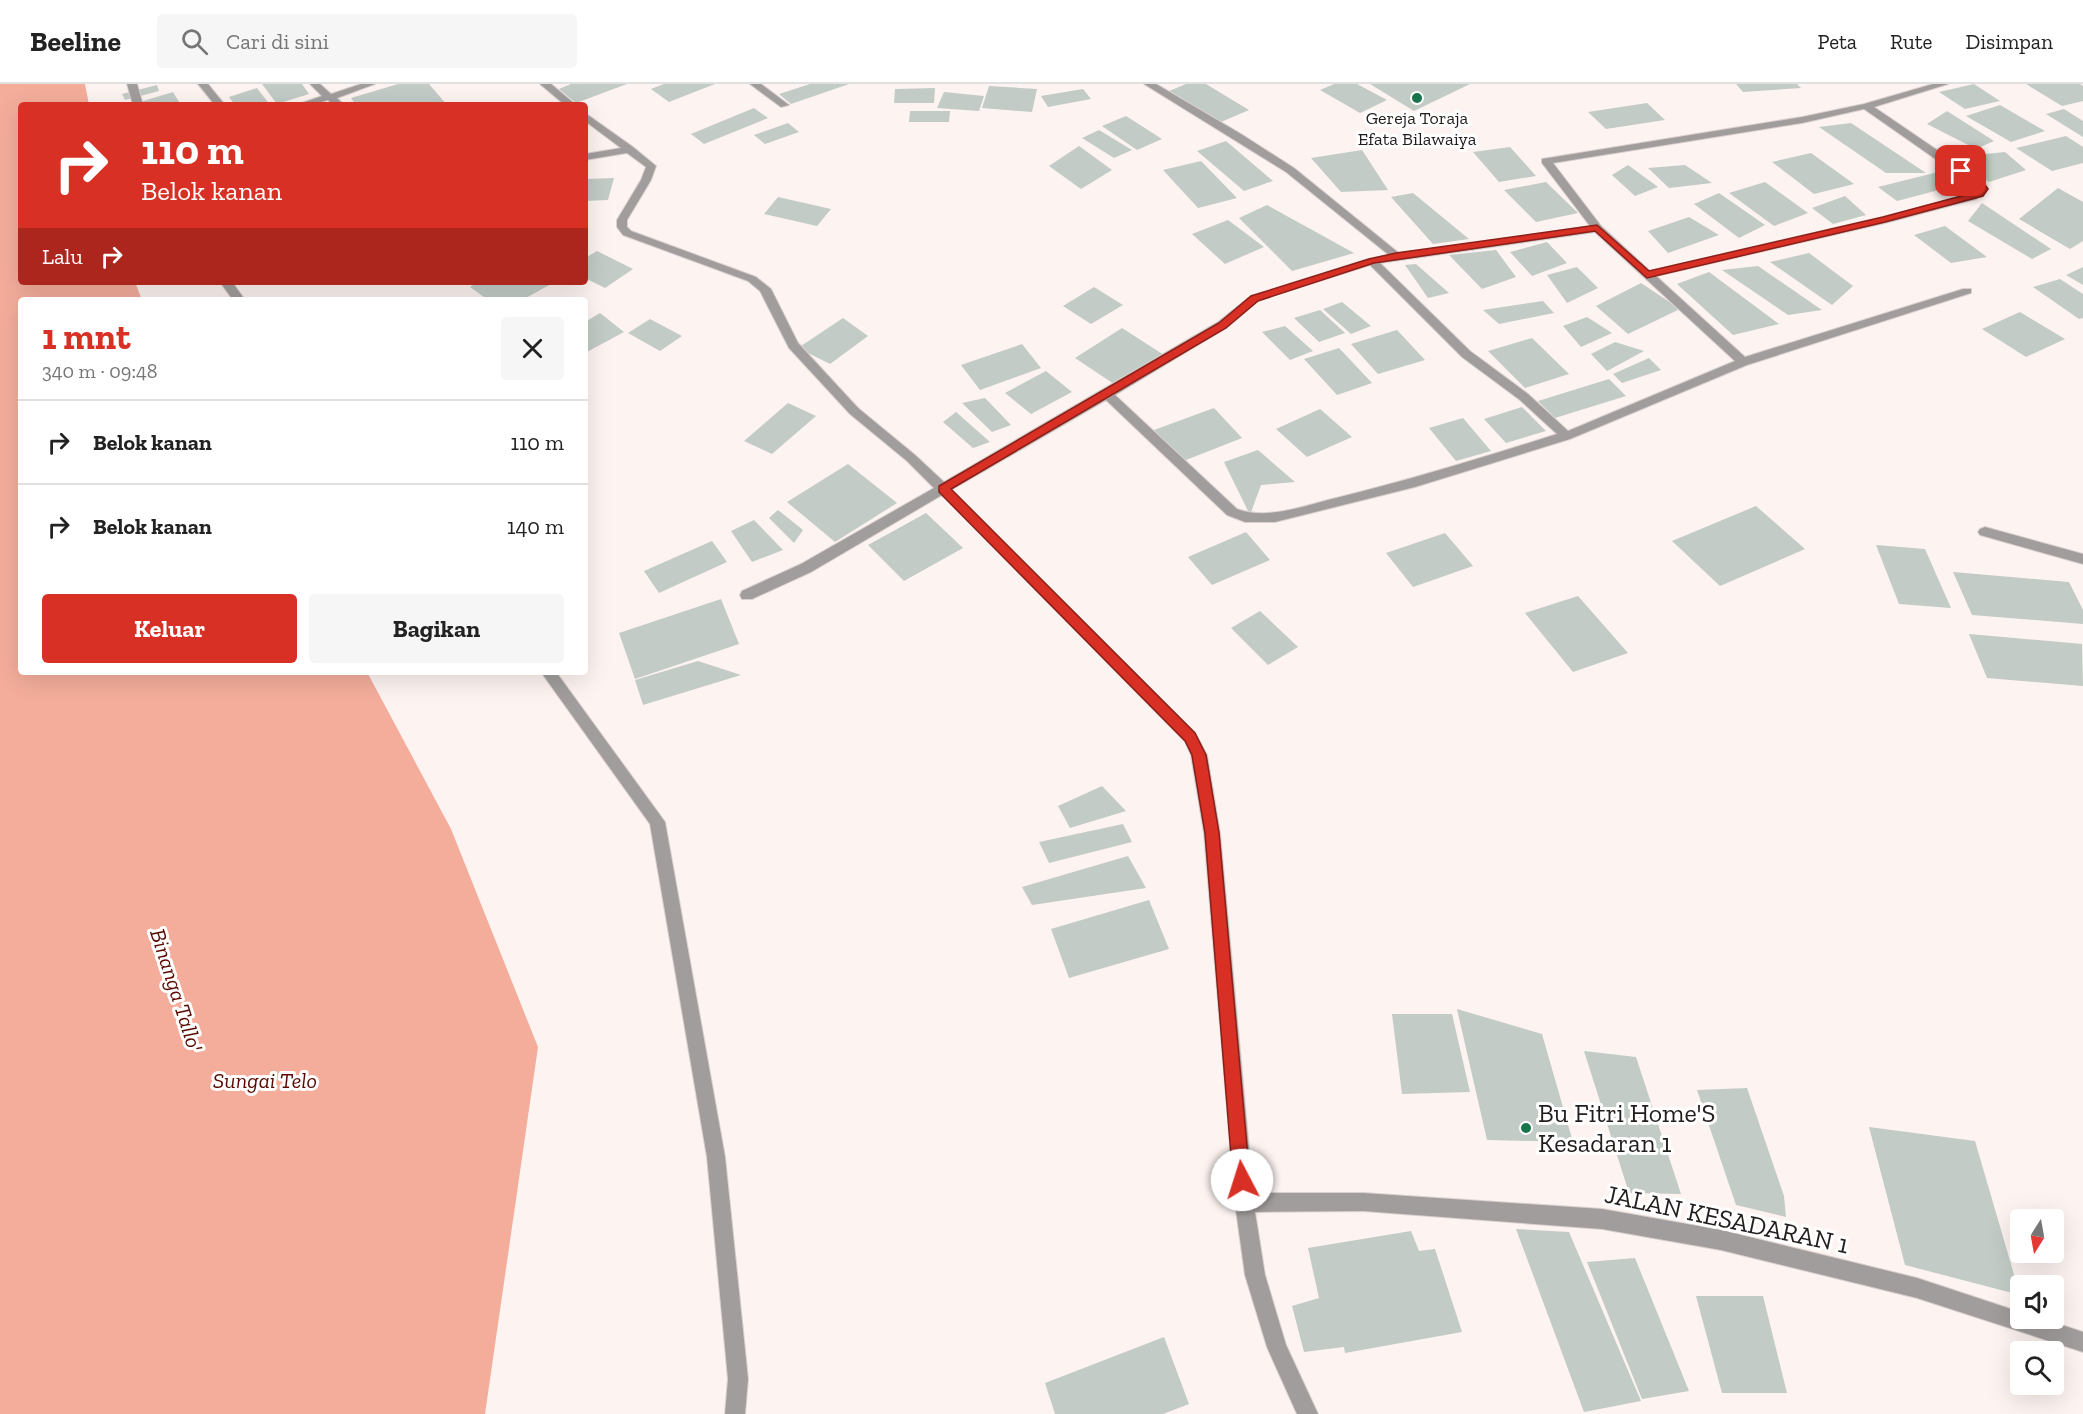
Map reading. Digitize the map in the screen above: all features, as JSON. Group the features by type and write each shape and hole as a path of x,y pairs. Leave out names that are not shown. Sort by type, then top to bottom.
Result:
{"street":[{"path":"132,84 137,102"},
{"path":"202,84 217,102"},
{"path":"315,84 336,102"},
{"path":"312,102 370,84"},
{"path":"545,84 568,102"},
{"path":"754,84 784,105"},
{"path":"1149,84 1238,135 1290,170 1396,256"},
{"path":"1743,362 1597,228 1546,161 1802,120 1866,106 1942,84"},
{"path":"1647,275 1885,220 1972,196 1983,189 1980,184 1866,106"},
{"path":"588,118 651,166 646,180 622,220 622,227 625,231 752,279 765,289 793,345 854,411 911,458 943,489 1190,737 1199,755 1212,833 1244,1203 1255,1275 1277,1347 1308,1414"},
{"path":"588,156 630,149"},
{"path":"747,594 806,568 1107,394 1222,325 1255,298 1372,261 1396,256 1597,228"},
{"path":"1372,261 1466,354 1524,397 1566,436"},
{"path":"1107,394 1232,512 1245,517 1264,518 1399,487 1566,436 1743,362 1967,291"},
{"path":"1985,532 2083,559"},
{"path":"550,675 657,822 716,1157 738,1379 735,1414"},
{"name":"JALAN KESADARAN 1","path":"1244,1203 1363,1202 1602,1219 1721,1240 1917,1288 2083,1342"}],"water":[{"name":"Sungai Telo","path":"0,84 85,84 88,102 18,102 18,285 136,285 141,297 18,297 18,675 369,675 451,829 538,1047 485,1414 0,1414"}],"building":[{"path":"262,84 302,84 309,94 283,102 276,102"},
{"path":"398,84 429,84 444,102 354,102 351,98"},
{"path":"571,84 627,84 579,102 575,102 559,89"},
{"path":"664,84 715,84 669,102 651,89"},
{"path":"810,84 849,84 791,104 779,94"},
{"path":"1186,84 1206,84 1249,110 1221,122 1169,91"},
{"path":"1334,84 1357,84 1387,100 1360,113 1320,90"},
{"name":"Gereja Toraja Efata Bilawaiya","path":"1370,84 1470,84 1414,111"},
{"path":"1736,84 1797,84 1801,88 1743,92"},
{"path":"1974,84 2000,101 1965,109 1939,92"},
{"path":"2026,84 2080,84 2083,86 2083,101 2062,106"},
{"path":"157,85 159,91 125,100 122,94"},
{"path":"989,86 1037,89 1032,112 982,108"},
{"path":"257,88 268,102 233,102 229,97"},
{"path":"935,88 934,103 894,103 895,89"},
{"path":"1083,89 1091,99 1048,107 1041,96"},
{"path":"173,92 179,102 140,102"},
{"path":"944,92 984,96 979,111 937,108"},
{"path":"1647,103 1665,120 1606,129 1588,112"},
{"path":"2000,105 2045,131 2011,142 1966,116"},
{"path":"754,108 768,118 704,144 691,134"},
{"path":"2064,109 2083,121 2083,137 2046,114"},
{"path":"910,111 950,111 949,122 909,122"},
{"path":"1947,111 1994,141 1976,149 1927,124"},
{"path":"1126,116 1162,139 1137,150 1102,126"},
{"path":"788,123 799,132 765,144 754,135"},
{"path":"1851,123 1926,173 1886,173 1819,127"},
{"path":"1099,130 1132,150 1114,158 1082,138"},
{"path":"2066,136 2083,147 2083,163 2052,171 2016,148"},
{"path":"1226,141 1273,181 1244,191 1197,151"},
{"path":"1079,146 1112,170 1081,189 1049,166"},
{"path":"1510,147 1536,176 1499,182 1473,152"},
{"path":"1362,150 1388,190 1341,192 1311,158"},
{"path":"2005,152 2026,170 1989,182 1955,157"},
{"path":"1811,153 1854,184 1814,194 1772,162"},
{"path":"1201,161 1237,198 1198,208 1163,170"},
{"path":"1628,165 1658,187 1635,196 1612,175"},
{"path":"1685,165 1712,183 1669,188 1648,168"},
{"path":"1938,172 1958,185 1897,201 1878,187"},
{"path":"614,178 608,200 588,201 588,179"},
{"path":"1546,182 1578,213 1536,222 1504,190"},
{"path":"1765,182 1808,213 1774,226 1729,193"},
{"path":"2058,188 2083,202 2083,241 2070,249 2019,219"},
{"path":"1413,193 1469,239 1433,244 1391,197"},
{"path":"1719,193 1765,225 1739,238 1694,204"},
{"path":"1845,196 1866,215 1833,224 1812,208"},
{"path":"778,197 831,209 817,226 764,214"},
{"path":"1982,203 2051,249 2032,259 1968,221"},
{"path":"1267,205 1354,253 1292,271 1239,218"},
{"path":"1689,217 1719,235 1668,253 1648,231"},
{"path":"1228,220 1264,247 1225,264 1192,234"},
{"path":"1945,226 1987,257 1951,263 1914,235"},
{"path":"1547,242 1567,263 1532,276 1510,252"},
{"path":"1496,250 1516,277 1482,289 1449,255"},
{"path":"597,251 633,269 605,288 588,280 588,256"},
{"path":"1809,253 1853,286 1832,305 1770,262"},
{"path":"1416,264 1449,293 1428,298 1405,265"},
{"path":"1758,266 1822,310 1788,315 1722,270"},
{"path":"1577,267 1598,288 1567,303 1547,275"},
{"path":"2083,267 2083,285 2066,275"},
{"path":"1709,272 1779,324 1733,335 1677,284"},
{"path":"2060,279 2083,294 2083,318 2079,319 2033,287"},
{"path":"1641,283 1680,309 1628,334 1596,306"},
{"path":"473,285 550,285 528,297 484,297 470,287"},
{"path":"1094,287 1123,305 1091,324 1063,306"},
{"path":"1543,301 1554,313 1499,324 1483,310"},
{"path":"1342,302 1371,326 1351,334 1323,309"},
{"path":"1320,310 1345,333 1319,342 1294,318"},
{"path":"2020,312 2065,339 2026,357 1982,329"},
{"path":"600,313 624,332 588,351 588,320"},
{"path":"1587,317 1612,333 1581,347 1563,326"},
{"path":"843,318 868,336 830,364 798,348"},
{"path":"650,319 682,336 660,351 628,333"},
{"path":"1285,326 1313,351 1290,360 1262,332"},
{"path":"1122,328 1164,355 1117,386 1075,358"},
{"path":"1397,330 1425,360 1378,374 1351,344"},
{"path":"1532,338 1569,374 1525,388 1488,351"},
{"path":"1615,342 1644,351 1607,371 1591,354"},
{"path":"1022,344 1041,368 980,390 961,365"},
{"path":"1339,348 1372,383 1337,395 1304,359"},
{"path":"1649,358 1661,370 1622,383 1613,374"},
{"path":"1046,371 1072,392 1031,414 1005,393"},
{"path":"1609,379 1626,396 1555,418 1538,401"},
{"path":"985,398 1011,425 992,432 962,403"},
{"path":"788,403 816,416 772,454 744,441"},
{"path":"1522,407 1546,431 1506,443 1484,419"},
{"path":"1214,408 1242,438 1181,462 1154,430"},
{"path":"1320,409 1352,437 1307,457 1276,429"},
{"path":"956,412 990,442 973,448 943,422"},
{"path":"1463,418 1491,451 1456,461 1429,428"},
{"path":"1258,450 1295,482 1261,485 1250,515 1224,462"},
{"path":"848,464 897,503 835,542 787,502"},
{"path":"1756,506 1805,549 1720,586 1672,541"},
{"path":"778,510 803,530 794,543 769,518"},
{"path":"926,513 963,548 904,581 868,545"},
{"path":"754,520 783,550 752,562 731,531"},
{"path":"1246,532 1270,560 1212,585 1188,557"},
{"path":"1445,533 1473,566 1413,587 1386,553"},
{"path":"712,541 727,562 659,593 644,571"},
{"path":"1876,545 1925,549 1951,608 1899,604"},
{"path":"1953,572 2069,582 2083,610 2083,624 1972,615"},
{"path":"1578,596 1628,653 1573,672 1525,613"},
{"path":"721,599 739,644 635,679 619,633"},
{"path":"1260,611 1298,647 1268,665 1231,628"},
{"path":"1969,634 2082,644 2083,686 1987,678"},
{"path":"698,661 741,675 643,705 635,680"},
{"path":"1102,786 1126,811 1070,828 1058,806"},
{"path":"1123,824 1132,842 1049,863 1039,842"},
{"path":"1128,856 1146,888 1032,905 1022,887"},
{"path":"1149,900 1169,949 1069,978 1051,929"},
{"path":"1457,1009 1542,1034 1573,1142 1487,1140"},
{"path":"1392,1014 1452,1014 1470,1092 1402,1094"},
{"path":"1584,1051 1636,1057 1681,1194 1629,1193"},
{"path":"1747,1088 1784,1196 1786,1217 1736,1205 1697,1090"},
{"path":"1869,1127 1975,1141 2014,1275 2010,1275 2010,1292 1905,1265"},
{"path":"1516,1229 1569,1232 1641,1401 1584,1412"},
{"path":"1411,1231 1419,1251 1435,1249 1462,1332 1345,1353 1344,1347 1304,1352 1292,1306 1319,1298 1308,1248"},
{"path":"1635,1258 1689,1391 1642,1399 1587,1262"},
{"path":"1696,1296 1763,1296 1787,1393 1722,1393"},
{"path":"1164,1337 1189,1404 1163,1414 1055,1414 1045,1383"}],"place":[{"name":"Gereja Toraja Efata Bilawaiya","path":"1417,98"},
{"name":"Bu Fitri Home'S Kesadaran 1","path":"1526,1128"}],"route":[{"path":"1242,1180 1212,833 1199,755 1190,737 943,489 1222,325 1255,298 1281,289 1372,261 1396,256 1597,228 1647,275 1885,220 1980,194 1983,189 1980,184 1961,171"}],"water label":[{"name":"Binanga Tallo'","path":"177,990"}]}
